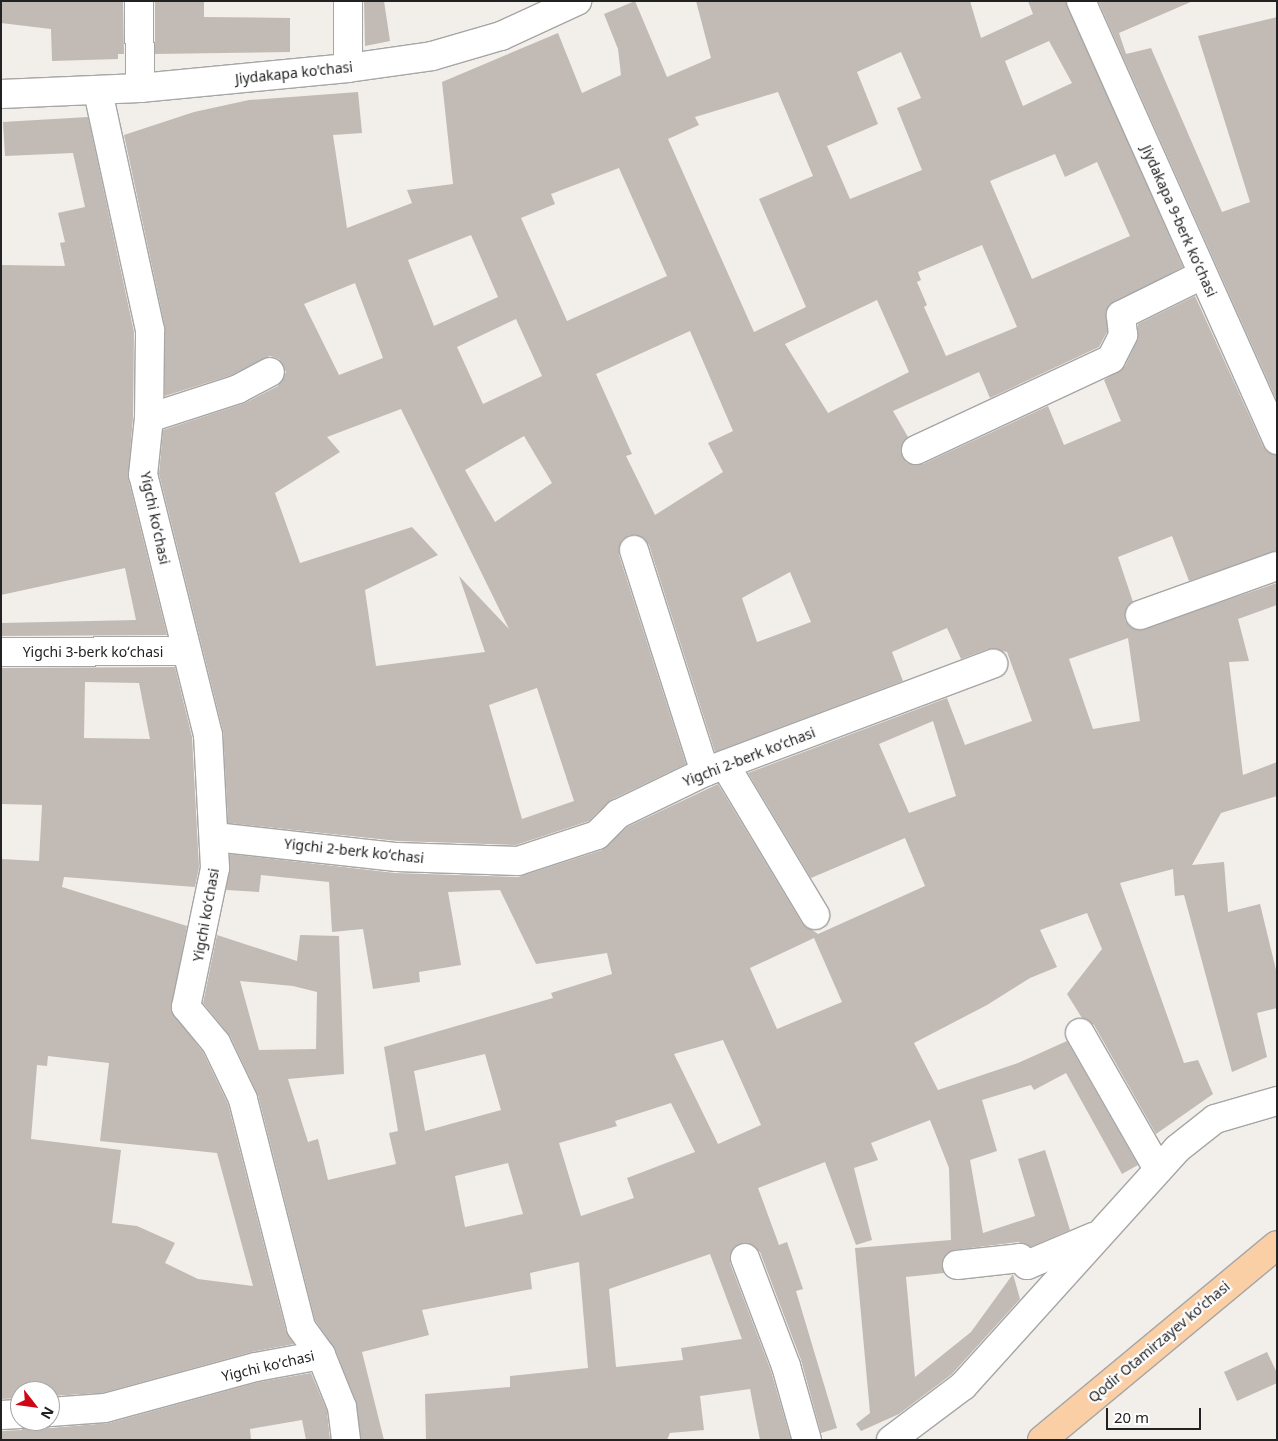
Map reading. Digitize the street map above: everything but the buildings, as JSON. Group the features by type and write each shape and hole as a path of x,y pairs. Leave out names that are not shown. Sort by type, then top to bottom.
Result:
{"main road":[{"name":"Qodir Otamirzayev koʻchasi","path":"1042,1440 1277,1245"}],"street":[{"path":"139,1 140,88"},
{"path":"348,1 348,68"},
{"name":"Jiydakapa ko'chasi","path":"1,94 140,88 348,68 441,53 501,36 577,1"},
{"name":"Jiydakapa 9-berk koʻchasi","path":"1081,1 1277,440"},
{"name":"Yigchi koʻchasi","path":"60,1411 105,1408 256,1367 321,1355 301,1327 243,1099 216,1043 186,1006 216,868 208,735 185,651 143,475 149,418 150,330 98,91"},
{"path":"916,450 1111,359 1123,335 1121,315 1202,275"},
{"path":"149,418 238,389 270,372"},
{"path":"634,550 715,769 815,915"},
{"path":"1140,615 1277,566"},
{"name":"Yigchi 3-berk koʻchasi","path":"1,652 185,651"},
{"name":"Yigchi 2-berk koʻchasi","path":"215,837 397,857 518,861 597,835 618,814 715,769 993,664"},
{"path":"1080,1033 1158,1170"},
{"path":"891,1440 963,1386 1177,1149 1215,1119 1277,1101"},
{"path":"957,1265 1020,1258 1027,1265 1099,1234"},
{"path":"745,1258 786,1366 807,1440"},
{"path":"321,1355 342,1407 346,1440"}]}
